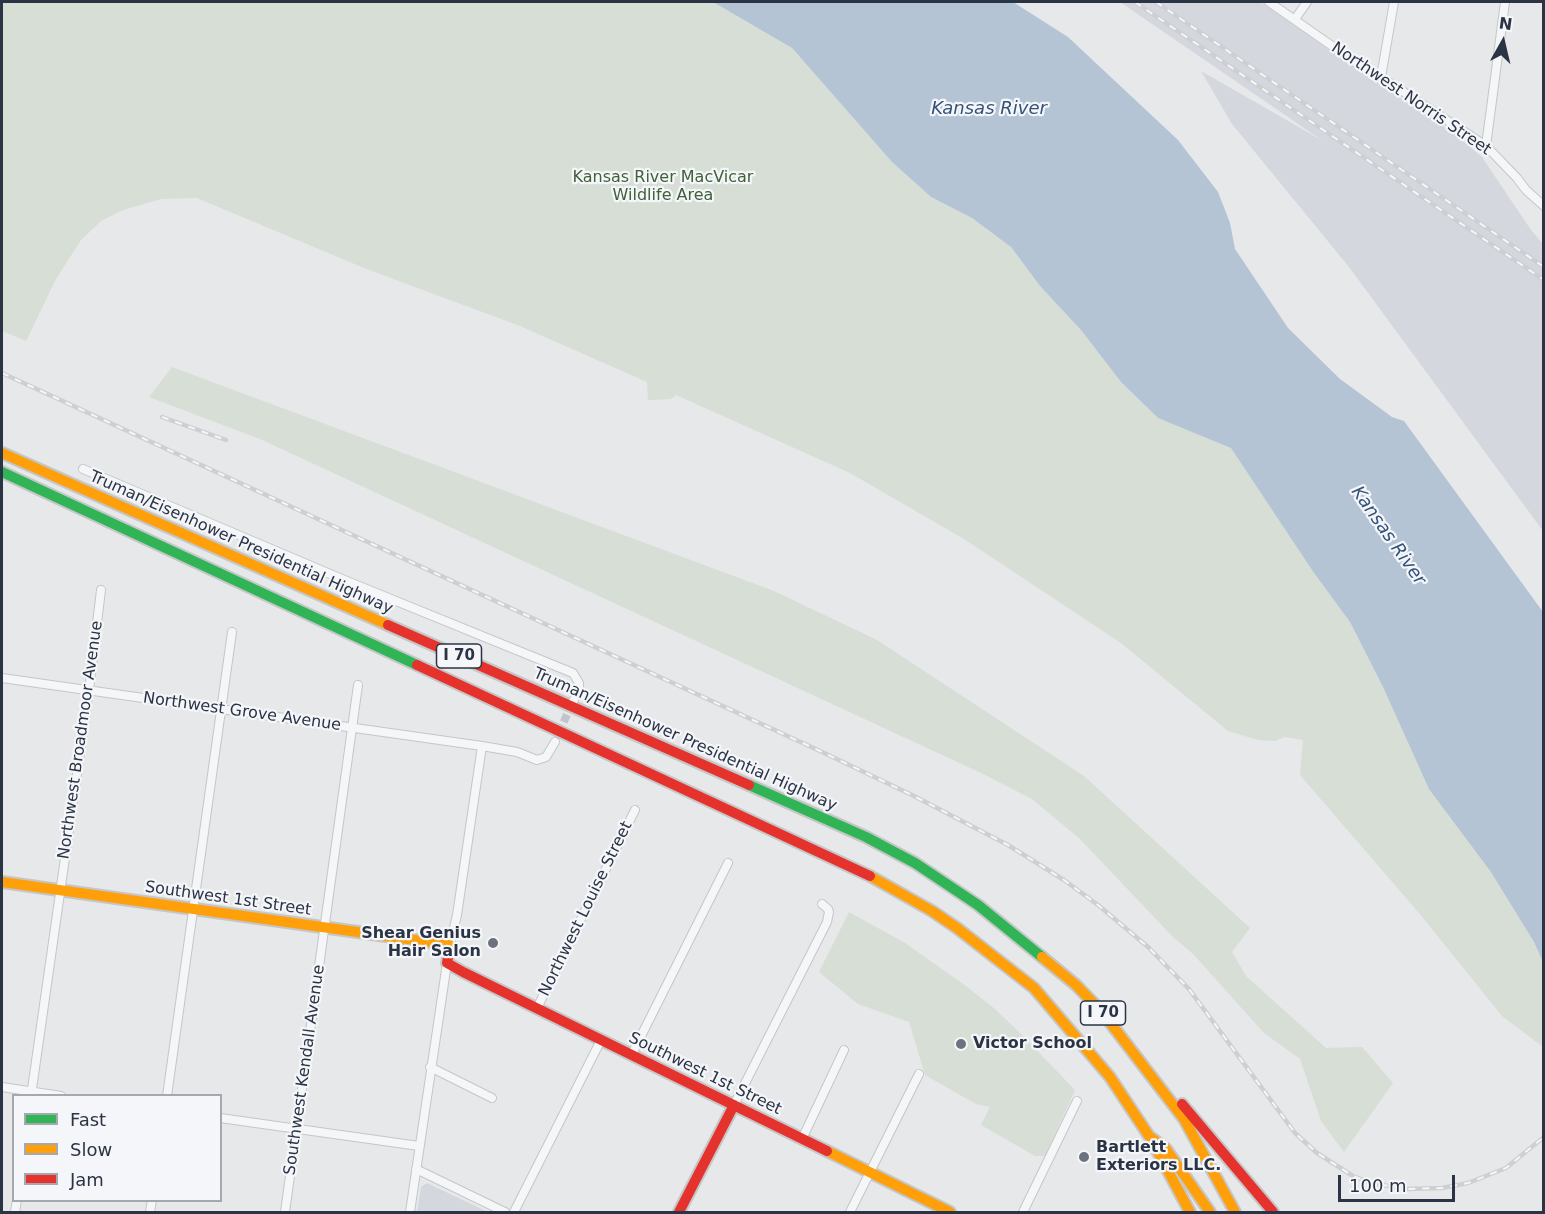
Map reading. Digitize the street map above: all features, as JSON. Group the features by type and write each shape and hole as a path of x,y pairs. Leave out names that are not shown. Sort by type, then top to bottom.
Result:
{"main road":[{"name":"Truman/Eisenhower Presidential Highway","path":"2,453 866,837 915,863 978,905 1076,985 1102,1012 1184,1119 1235,1212"},
{"name":"Truman/Eisenhower Presidential Highway","path":"2,472 874,878 905,895 957,927 1034,988 1110,1077 1149,1136 1166,1149 1210,1212"},
{"name":"Southwest 1st Street","path":"2,882 450,945"},
{"path":"447,963 450,945"},
{"name":"Southwest 1st Street","path":"447,963 950,1212"},
{"path":"1123,1038 1226,1154 1273,1212"},
{"path":"679,1212 734,1106"},
{"path":"1149,1136 1190,1212"}],"street":[{"name":"Northwest Norris Street","path":"1269,2 1358,64 1486,146 1526,190 1544,206"},
{"path":"1295,19 1307,2"},
{"path":"1381,77 1394,2"},
{"path":"1486,146 1505,2"},
{"path":"83,469 342,579 568,670 573,673 579,683 573,702"},
{"name":"Northwest Broadmoor Avenue","path":"31,1093 89,690 101,590"},
{"path":"167,1094 232,632"},
{"name":"Northwest Grove Avenue","path":"2,678 482,746 518,752 537,760 546,758 555,742"},
{"name":"Southwest Kendall Avenue","path":"285,1212 358,685"},
{"path":"450,945 458,915 482,746"},
{"name":"Northwest Louise Street","path":"537,1008 635,810"},
{"path":"632,1054 728,863"},
{"path":"734,1106 827,922 829,912 822,904"},
{"path":"410,1212 447,963"},
{"path":"514,1212 601,1040"},
{"path":"802,1139 844,1050"},
{"path":"430,1067 492,1098"},
{"path":"850,1212 919,1074"},
{"path":"2,1087 46,1094"},
{"path":"1023,1212 1077,1101"},
{"path":"222,1118 419,1146"},
{"path":"416,1169 505,1212"}],"shaded area":[{"path":"1120,2 1261,2 1452,132 1482,157 1543,244 1543,531 1349,267 1232,124 1201,71 1323,141"},
{"path":"427,1183 488,1212 417,1212 421,1187"}],"green space":[{"name":"Kansas River MacVicar Wildlife Area","path":"2,2 713,2 792,48 892,162 931,197 972,218 1011,247 1040,286 1081,330 1121,382 1158,418 1231,447 1314,573 1350,622 1384,689 1534,942 1543,962 1543,1047 1502,1016 1419,913 1300,775 1303,740 1285,737 1275,741 1258,740 1228,731 1121,643 964,539 850,473 676,395 671,399 648,400 647,382 520,326 364,268 197,198 161,199 123,210 101,221 81,240 56,279 26,341 2,331"},
{"path":"172,367 774,591 877,640 1084,776 1250,928 1232,952 1246,976 1326,1048 1362,1047 1393,1083 1344,1152 1321,1121 1300,1059 1264,1033 1194,955 1172,936 1079,838 1032,799 979,772 260,439 149,397"},
{"path":"849,912 905,943 966,986 995,1009 1075,1090 1045,1156 1035,1156 981,1125 990,1107 976,1104 925,1075 909,1022 858,1004 819,972"}],"water":[{"name":"Kansas River","path":"713,2 1013,2 1068,37 1178,140 1218,192 1230,223 1235,249 1288,328 1340,379 1392,417 1404,421 1543,612 1543,962 1534,942 1491,872 1429,789 1384,689 1350,622 1314,573 1231,448 1158,418 1121,382 1081,330 1040,286 1011,247 972,218 931,197 892,162 792,48"}],"tunnel":[{"path":"559,733 572,703"}],"railway":[{"path":"1135,2 1544,280"},
{"path":"1156,2 1544,267"},
{"path":"2,373 820,751 1008,845 1064,880 1148,947 1189,989 1295,1133 1317,1153 1353,1176 1371,1183 1406,1189 1442,1188 1468,1183 1506,1168 1544,1137"},
{"path":"162,417 226,440"}],"traffic: fast":[{"path":"2,472 417,665"},
{"path":"749,785 866,837 915,863 978,905 1042,957"}],"traffic: slow":[{"path":"2,453 388,625"},
{"path":"870,876 957,928 1034,988 1110,1077 1149,1136 1166,1149 1210,1212"},
{"path":"2,882 450,945 449,952"},
{"path":"1042,957 1076,985 1102,1012 1184,1119 1235,1212"},
{"path":"1153,1143 1190,1212"},
{"path":"827,1151 950,1212"}],"traffic: jam":[{"path":"388,625 749,785"},
{"path":"417,665 870,876"},
{"path":"449,952 447,963 463,972 827,1151"},
{"path":"1182,1104 1273,1212"},
{"path":"679,1212 734,1105"}],"place":[{"name":"Shear Genius Hair Salon","path":"493,943"},
{"name":"Victor School","path":"961,1044"},
{"name":"Bartlett Exteriors LLC.","path":"1084,1157"}]}
